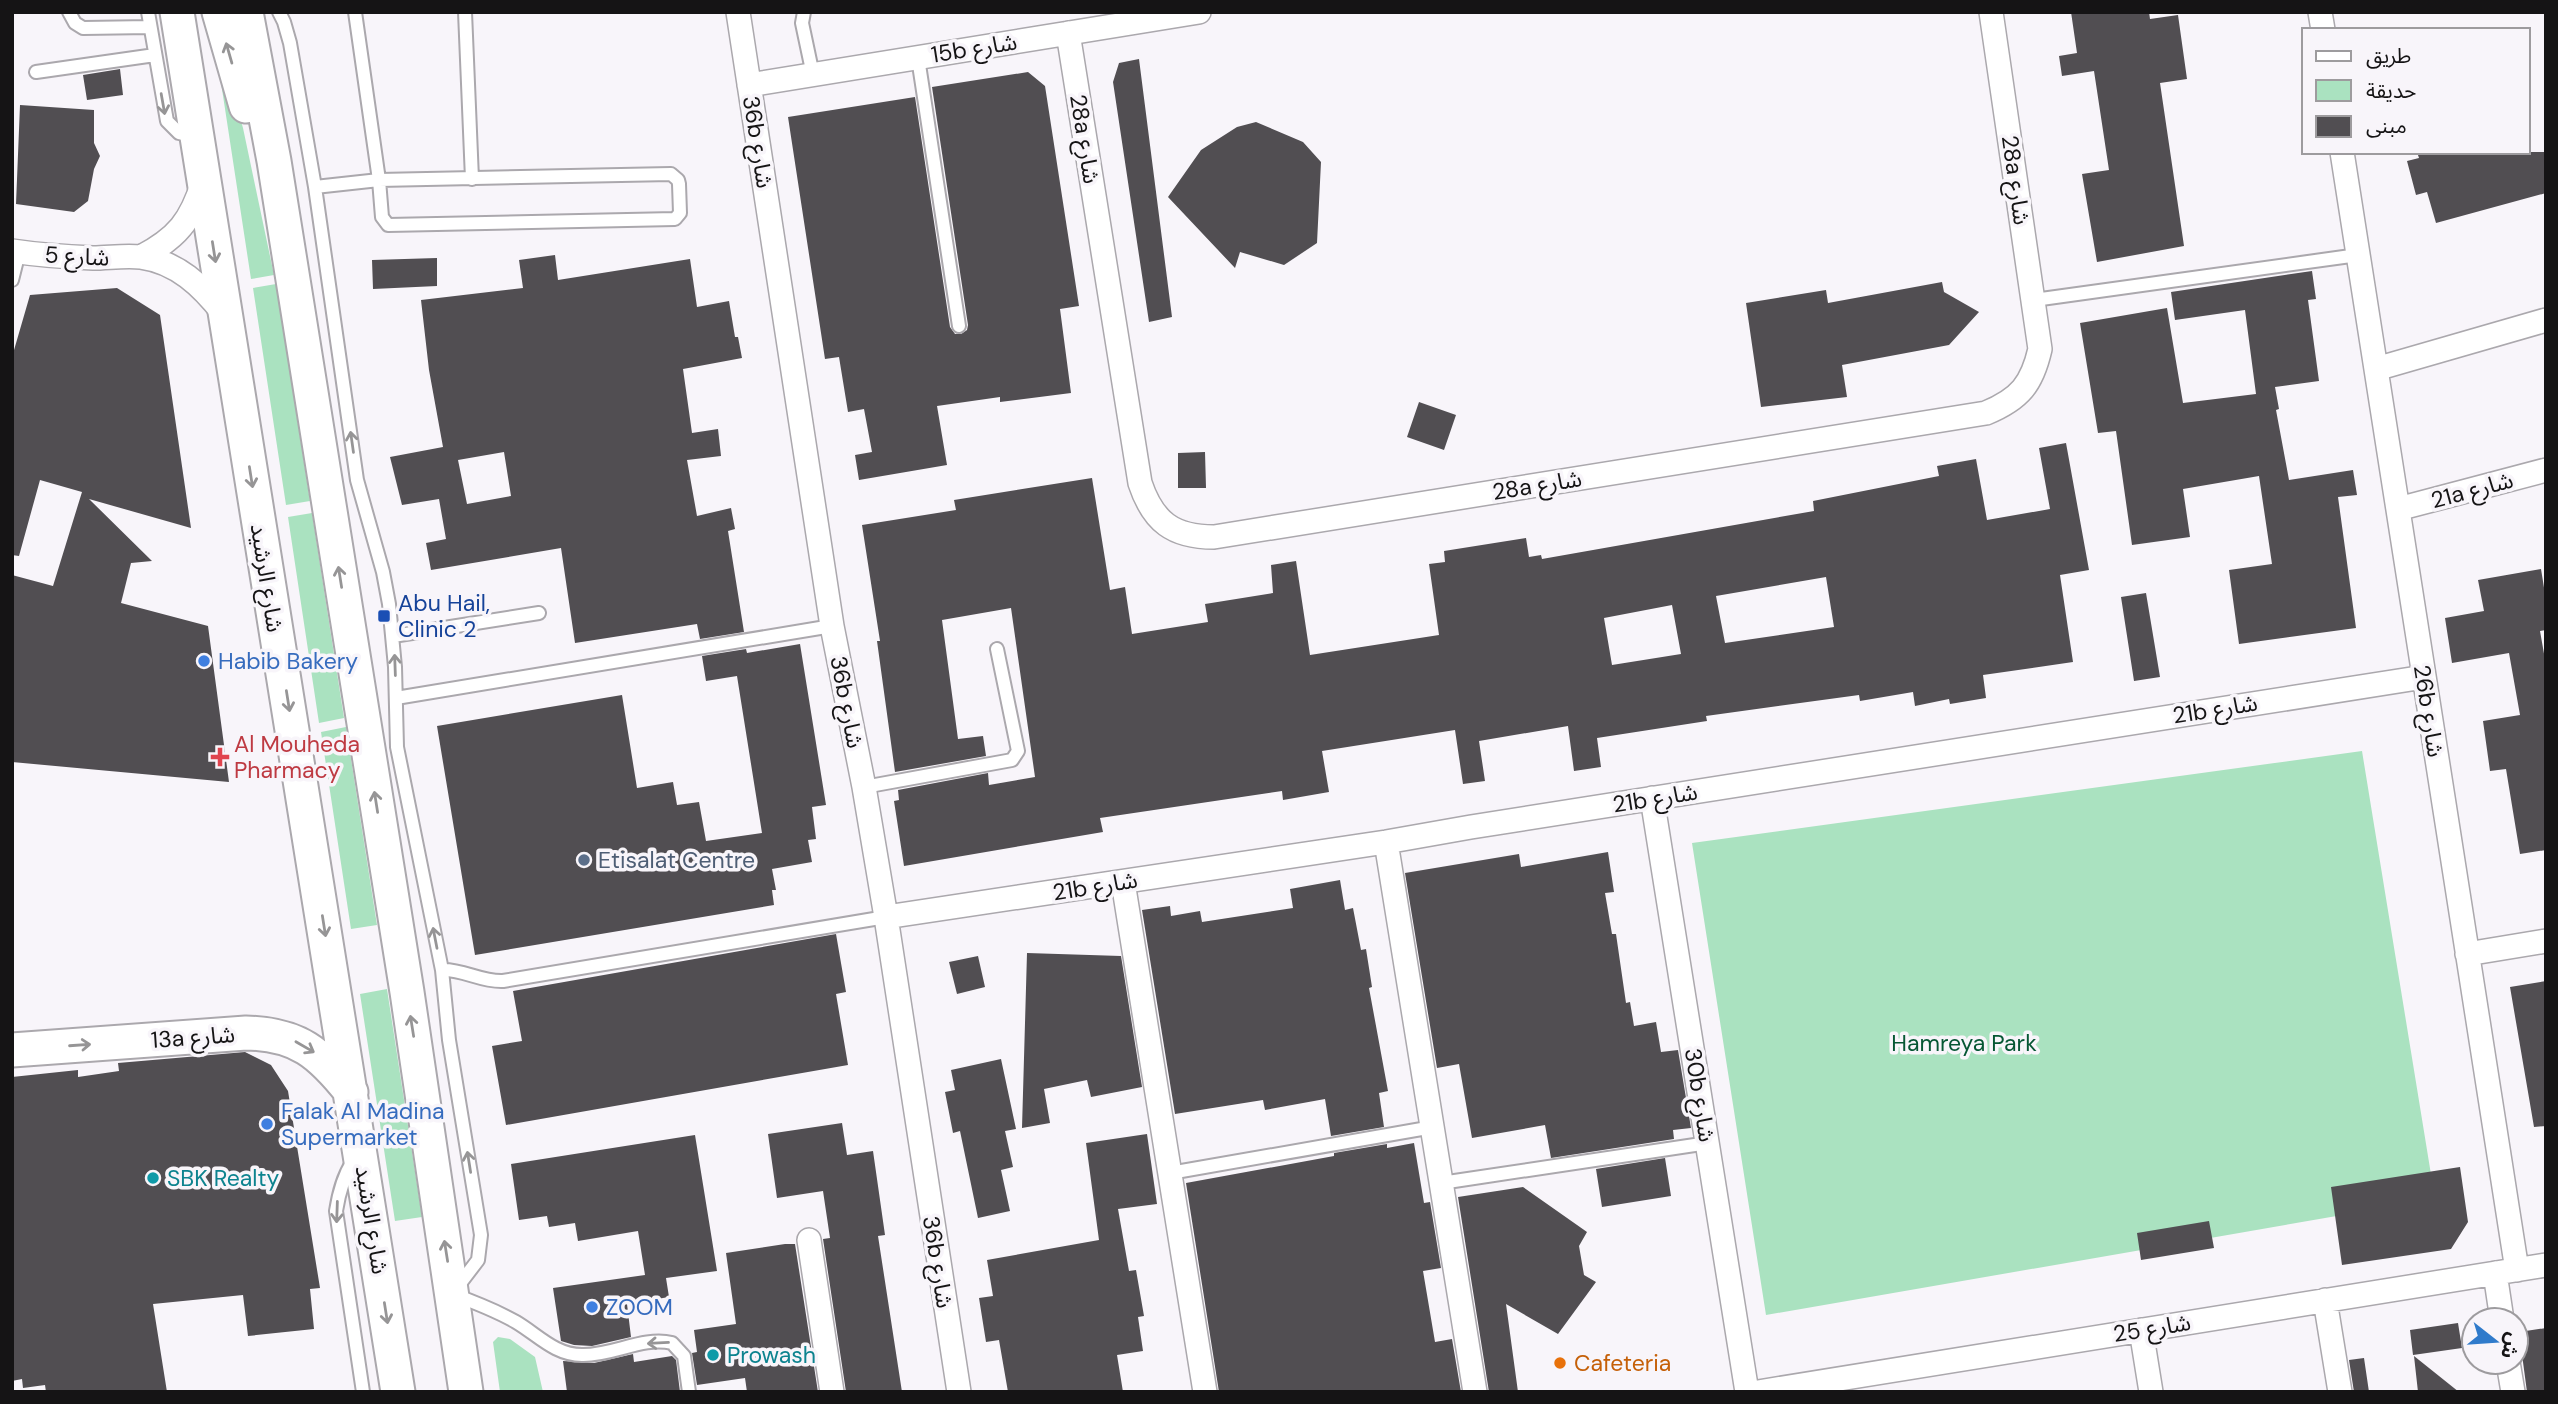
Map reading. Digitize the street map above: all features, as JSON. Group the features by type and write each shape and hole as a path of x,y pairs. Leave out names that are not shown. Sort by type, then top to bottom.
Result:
{"main road":[{"path":"219,12 250,118 274,161"},
{"path":"246,12 274,161 407,992 466,1392"},
{"name":"شارع الرشيد","path":"164,19 196,136 398,1392"},
{"name":"13a شارع","path":"12,1050 270,1033 293,1040 314,1051 351,1092"}],"street":[{"name":"36b شارع","path":"738,12 832,626 886,917 959,1392"},
{"name":"15b شارع","path":"750,85 1199,12"},
{"name":"28a شارع","path":"1069,33 1140,484 1147,503 1158,519 1175,531 1194,537 1227,535 1986,413 2006,405 2023,390 2035,371 2040,349 1991,12"},
{"name":"26b شارع","path":"2342,154 2467,954 2506,1271 2503,1306"},
{"name":"شارع 5","path":"141,257 164,245 183,227 196,205 203,180"},
{"name":"شارع 5","path":"16,251 94,258 141,257 166,264 188,276 208,293 224,313"},
{"path":"2376,369 2546,320"},
{"name":"21a شارع","path":"2398,509 2546,470"},
{"name":"21b شارع","path":"886,917 1386,842 2424,677"},
{"name":"30b شارع","path":"1652,798 1747,1392"},
{"path":"1386,842 1475,1392"},
{"path":"1123,882 1205,1392"},
{"path":"2467,954 2546,941"},
{"path":"808,1240 832,1392"},
{"name":"شارع 25","path":"1758,1392 2546,1265"},
{"path":"2325,1300 2340,1392"},
{"path":"2141,1330 2151,1392"}],"lane":[{"path":"69,12 75,23 83,28 164,19"},
{"path":"148,12 164,19"},
{"path":"279,12 290,43 316,187 357,480 383,572 393,636 397,747 442,970 449,1040 481,1235 478,1260 452,1294 519,1323 544,1343 563,1351 583,1355 655,1342 672,1343 684,1356 689,1392"},
{"path":"316,187 379,180 671,174 678,180 680,213 675,219 388,225 383,220 379,180 355,12"},
{"path":"465,12 472,179"},
{"path":"804,12 802,23 813,75"},
{"path":"164,19 155,55 166,121 179,133 196,136"},
{"path":"36,72 155,55"},
{"path":"918,58 959,326"},
{"path":"12,280 16,251"},
{"path":"2034,300 2358,255"},
{"path":"393,636 539,612"},
{"path":"396,698 832,626"},
{"path":"864,787 1012,760 1018,751 997,649"},
{"path":"442,970 454,969 484,980 503,981 886,917"},
{"path":"1170,1173 1433,1127"},
{"path":"1441,1183 1708,1143"},
{"path":"361,1149 344,1176 337,1211 337,1228 363,1392"},
{"path":"583,1355 585,1370"}],"green space":[{"path":"227,73 243,128 274,275 251,279 220,76"},
{"path":"276,284 310,501 286,505 253,288"},
{"path":"312,513 344,718 319,723 288,517"},
{"path":"346,727 377,925 351,929 321,732"},
{"name":"Hamreya Park","path":"2362,751 2435,1199 1766,1315 1692,843"},
{"path":"387,989 422,1217 395,1221 360,994"},
{"path":"498,1337 510,1339 535,1357 543,1392 500,1392 493,1342"}],"building":[{"path":"2071,12 2149,12 2150,19 2178,15 2187,79 2160,83 2184,246 2097,262 2082,174 2109,170 2094,71 2062,76 2059,56 2077,53"},
{"path":"1139,59 1172,317 1149,322 1113,82 1119,63"},
{"path":"120,69 123,95 87,100 83,75"},
{"path":"1028,72 1045,86 1079,306 1060,309 1071,393 1000,402 1000,397 937,406 947,465 859,480 855,455 872,452 864,409 848,412 839,357 825,359 788,117 915,97 950,327 955,334 961,334 967,330 968,325 932,87"},
{"path":"20,105 94,110 94,143 100,156 94,169 88,201 74,212 16,204"},
{"path":"1256,122 1303,142 1321,162 1317,243 1284,265 1240,252 1235,268 1168,197 1201,150 1237,127"},
{"path":"2546,152 2546,193 2436,223 2427,192 2416,195 2407,161 2419,158 2418,154"},
{"path":"555,255 558,280 690,259 697,307 729,301 735,337 738,337 742,358 683,369 692,433 718,429 721,456 687,460 697,516 731,508 735,529 728,531 744,632 700,639 697,624 575,643 561,548 431,570 426,543 446,539 439,499 402,505 390,457 443,447 429,370 421,300 523,288 519,260","holes":["504,452 511,496 467,504 458,460"]},
{"path":"437,258 437,286 373,289 372,260"},
{"path":"2312,271 2316,299 2308,300 2319,381 2275,387 2279,409 2276,410 2289,480 2353,470 2357,495 2338,497 2356,628 2239,644 2229,570 2272,564 2259,476 2183,489 2190,537 2132,545 2116,431 2098,433 2080,323 2167,308 2183,403 2256,394 2245,310 2175,320 2171,292"},
{"path":"1942,282 1944,292 1979,312 1949,345 1842,365 1847,397 1761,407 1746,303 1826,290 1828,303"},
{"path":"117,288 160,315 191,528 89,499 152,561 131,563 121,603 208,626 229,782 12,762 12,575 53,586 82,492 40,480 19,556 12,555 12,357 30,295"},
{"path":"1419,402 1456,415 1444,450 1407,437"},
{"path":"2066,443 2089,570 2060,575 2073,662 1983,675 1986,698 1950,704 1949,699 1915,706 1913,692 1860,701 1859,695 1706,716 1707,721 1597,738 1601,767 1574,771 1568,726 1479,741 1485,781 1463,784 1455,730 1322,751 1329,792 1283,800 1282,791 1100,818 1103,832 904,866 894,801 899,800 898,790 988,773 989,785 1035,777 1011,608 942,620 958,739 983,736 986,756 895,772 877,641 880,641 862,525 956,510 954,500 1092,478 1110,590 1125,587 1132,634 1208,622 1205,604 1273,593 1271,565 1296,561 1310,655 1439,635 1429,564 1445,562 1444,551 1526,538 1529,557 1541,555 1542,559 1814,511 1813,501 1939,476 1937,466 1976,459 1987,520 2050,509 2039,448","holes":["1826,577 1834,627 1725,643 1716,596","1672,605 1681,654 1612,665 1604,618"]},
{"path":"1205,452 1206,488 1178,488 1178,453"},
{"path":"2541,569 2546,600 2546,630 2540,631 2546,665 2546,850 2520,854 2506,769 2490,771 2483,721 2520,715 2509,653 2452,663 2445,618 2484,611 2478,580"},
{"path":"2146,593 2160,677 2134,681 2121,597"},
{"name":"Etisalat Centre","path":"800,644 826,805 812,807 816,839 808,840 812,862 772,869 776,890 772,890 774,905 475,955 437,726 622,695 637,788 673,782 677,805 699,802 706,841 762,833 737,676 706,681 702,656 746,649 747,653"},
{"path":"1608,852 1614,892 1605,893 1612,934 1616,934 1626,1003 1630,1002 1634,1026 1656,1022 1661,1052 1678,1050 1691,1128 1673,1130 1674,1139 1551,1158 1545,1125 1472,1138 1459,1064 1437,1068 1405,873 1519,854 1521,867"},
{"path":"1340,880 1345,910 1353,908 1361,950 1366,949 1372,987 1369,988 1388,1091 1379,1093 1384,1127 1331,1136 1325,1099 1265,1110 1263,1100 1175,1114 1142,910 1170,906 1171,916 1200,911 1202,922 1293,908 1290,889"},
{"path":"836,934 846,992 836,994 848,1065 506,1125 492,1046 522,1041 513,991"},
{"path":"1027,953 1121,956 1142,1087 1091,1097 1087,1080 1044,1089 1050,1123 1022,1128"},
{"path":"978,956 985,987 957,994 949,962"},
{"path":"2546,981 2546,1126 2534,1127 2510,987"},
{"path":"245,1052 271,1065 288,1091 320,1288 310,1289 314,1329 248,1336 243,1295 153,1304 167,1392 46,1392 45,1385 23,1388 22,1379 12,1381 12,1077 78,1070 78,1077 119,1071 118,1063"},
{"path":"1001,1059 1016,1129 1005,1131 1013,1167 1001,1170 1010,1211 978,1218 960,1131 953,1133 945,1092 955,1090 951,1070"},
{"path":"842,1123 847,1155 873,1151 885,1235 878,1236 902,1392 846,1392 823,1239 830,1238 823,1191 777,1198 768,1134"},
{"path":"1147,1134 1157,1204 1118,1209 1129,1271 1136,1270 1144,1316 1138,1317 1143,1351 1117,1355 1123,1392 1008,1392 999,1340 986,1342 979,1298 993,1296 987,1260 1099,1240 1086,1143"},
{"path":"695,1135 717,1271 666,1278 669,1297 627,1304 631,1337 592,1346 561,1341 553,1288 645,1275 638,1231 578,1241 575,1223 549,1227 547,1216 519,1220 511,1164"},
{"path":"1414,1143 1424,1203 1430,1202 1441,1268 1423,1271 1435,1342 1452,1339 1461,1392 1219,1392 1186,1183 1334,1156 1334,1153 1387,1144 1387,1148"},
{"path":"1665,1158 1671,1196 1602,1207 1596,1169"},
{"path":"2460,1167 2468,1222 2451,1249 2342,1265 2331,1187"},
{"path":"1523,1187 1587,1232 1579,1246 1584,1275 1596,1282 1558,1334 1506,1304 1518,1392 1489,1392 1458,1197"},
{"path":"2209,1221 2214,1248 2141,1260 2137,1233"},
{"path":"795,1244 818,1392 747,1392 745,1378 697,1385 692,1353 697,1352 694,1330 736,1324 726,1253"},
{"path":"2458,1323 2460,1348 2413,1355 2410,1330"},
{"path":"2546,1328 2546,1392 2527,1392 2525,1376 2530,1376 2530,1330"},
{"path":"633,1354 634,1362 672,1356 676,1360 680,1392 567,1392 563,1361 594,1363"},
{"path":"2414,1356 2459,1392 2418,1392"},
{"path":"2364,1358 2369,1392 2354,1392 2349,1360"}],"place":[{"name":"Abu Hail, Clinic 2","path":"384,616"},
{"name":"Habib Bakery","path":"204,661"},
{"name":"Al Mouheda Pharmacy","path":"220,757"},
{"name":"Etisalat Centre","path":"584,860"},
{"name":"Falak Al Madina Supermarket","path":"267,1124"},
{"name":"SBK Realty","path":"153,1178"},
{"name":"ZOOM","path":"592,1307"},
{"name":"Prowash","path":"713,1355"},
{"name":"Cafeteria","path":"1560,1363"}]}
